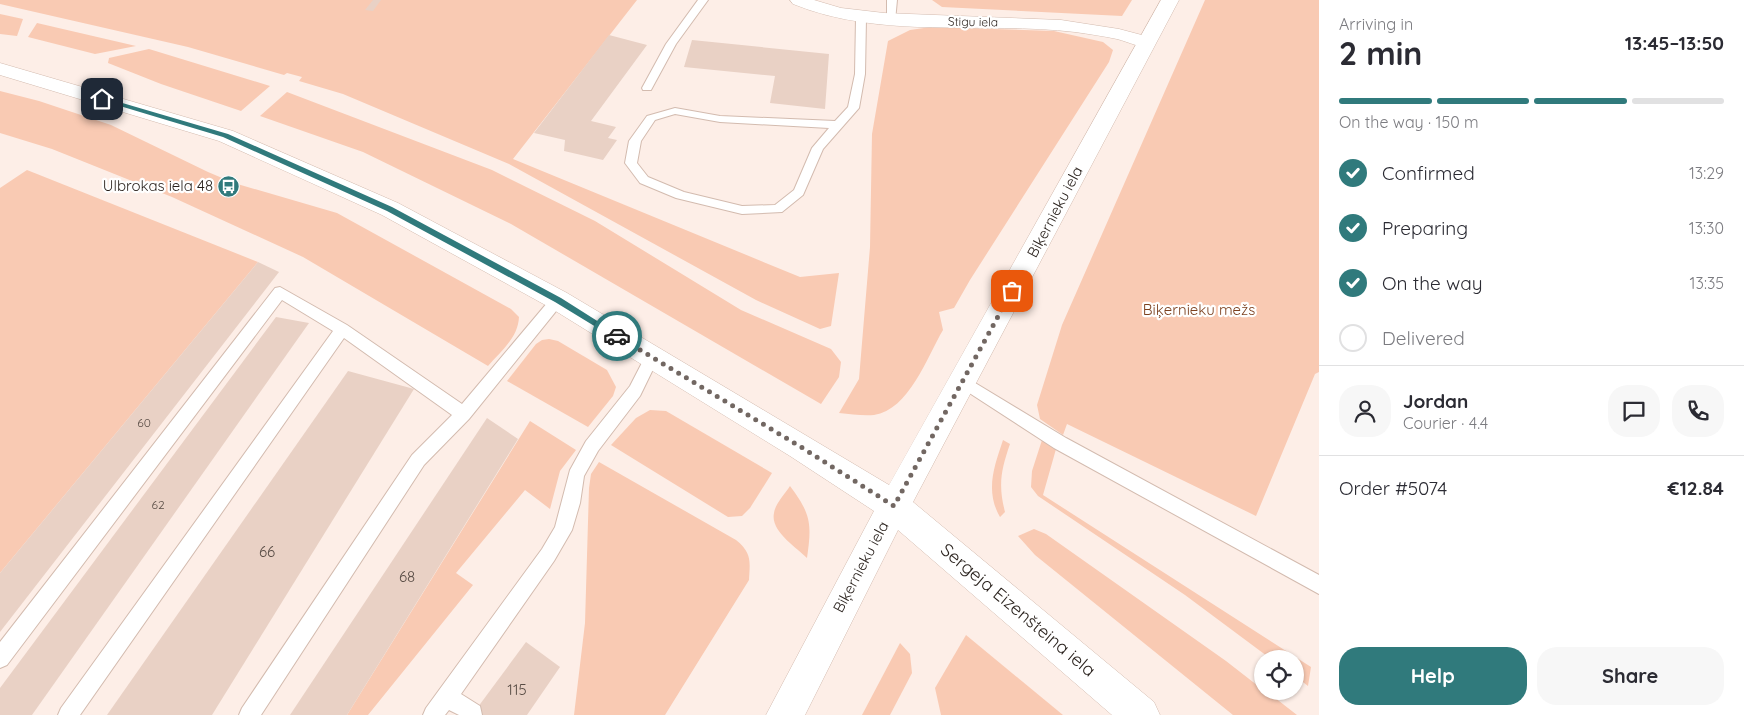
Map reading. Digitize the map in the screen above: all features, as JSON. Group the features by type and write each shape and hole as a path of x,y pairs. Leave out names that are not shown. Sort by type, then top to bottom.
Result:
{"main road":[{"name":"Stigu iela","path":"799,0 814,7 861,18 1063,24 1108,30 1147,42"},
{"name":"Biķernieku iela","path":"785,715 894,506 1170,0"},
{"name":"Sergeja Eizenšteina iela","path":"0,69 226,136 390,209 558,300 801,447 894,506 1141,715"}],"lane":[{"path":"647,88 671,44 703,0"},
{"path":"892,0 892,19"},
{"path":"838,125 720,119 675,111 650,118 635,141 631,162 644,180 680,195 742,210 778,209 799,192 818,148 853,108 860,74 861,18"},
{"path":"0,658 280,292 342,329 464,414"},
{"path":"248,715 418,460 464,414 558,300"},
{"path":"68,715 342,329"},
{"path":"433,715 548,555 563,530 571,503 576,475 592,446 636,391 652,357"},
{"path":"962,381 1060,443 1319,585"},
{"path":"446,698 464,706 473,713"}],"green space":[{"path":"0,0 637,0 513,159 800,277 839,273 831,326 820,329 756,300 509,164 343,94 299,81 302,77 287,73 284,75 188,47 0,4"},
{"path":"932,0 1132,0 1122,16 942,7"},
{"name":"Biķernieku mežs","path":"1205,0 1319,0 1319,372 1315,374 1256,516 1067,424 1063,435 1040,419 1037,405 1062,325"},
{"path":"0,14 23,19 17,36 0,34"},
{"path":"37,23 136,46 95,54 28,37"},
{"path":"931,27 1054,31 1103,42 1113,50 1109,62 954,308 939,312 943,330 916,381 907,393 886,411 874,415 839,413 859,379 870,247 872,134 888,41 910,30"},
{"path":"149,49 270,86 241,111 161,84 108,63 109,58"},
{"path":"0,91 39,101 111,125 234,183 337,213 511,309 519,317 516,331 508,344 488,366 303,257 172,197 52,149 0,133"},
{"path":"287,92 492,170 595,221 741,310 831,349 841,362 839,377 821,404 511,224 363,152 260,116"},
{"path":"27,170 258,262 0,573 0,188"},
{"path":"542,340 558,341 607,370 616,387 613,396 588,427 507,381 536,344"},
{"path":"650,410 666,411 772,473 750,508 742,516 728,517 611,445 636,418"},
{"path":"530,421 576,450 560,471 550,509 525,490 456,573 473,585 368,715 347,715"},
{"path":"1003,440 1010,444 1001,478 1005,512 1000,517 993,498 992,479"},
{"path":"1042,440 1056,449 1043,495 1285,650 1259,650 1185,595 1038,496 1031,487 1032,471"},
{"path":"599,462 736,540 745,549 749,558 749,580 665,715 574,715 585,623 589,488 591,474"},
{"path":"790,486 802,504 808,520 807,558 780,532 774,520 776,506"},
{"path":"1034,529 1046,534 1254,683 1254,700 1278,700 1297,715 1233,715 1035,555 1018,536"},
{"path":"966,635 1063,715 941,715 935,688"},
{"path":"900,643 910,654 912,673 890,715 862,715"},
{"path":"1304,663 1311,667 1308,686 1304,683"}],"building":[{"path":"373,0 381,0 373,11 365,10"},
{"path":"609,35 647,45 591,121 616,127 608,138 617,140 603,160 564,151 565,140 534,133"},
{"path":"692,40 829,54 825,109 770,103 775,76 684,67"},
{"path":"258,262 279,272 0,632 0,573"},
{"path":"276,317 309,323 32,715 0,715 0,688"},
{"path":"348,371 414,389 212,715 107,715"},
{"path":"487,418 518,439 347,715 290,715"},
{"path":"526,642 560,667 527,715 472,715"}],"way so far":[{"path":"617,336 801,447 894,506 1012,291"}],"place":[{"name":"Ulbrokas iela 48","path":"229,186"}],"route":[{"path":"102,99 226,136 390,209 558,300 617,336"}]}
